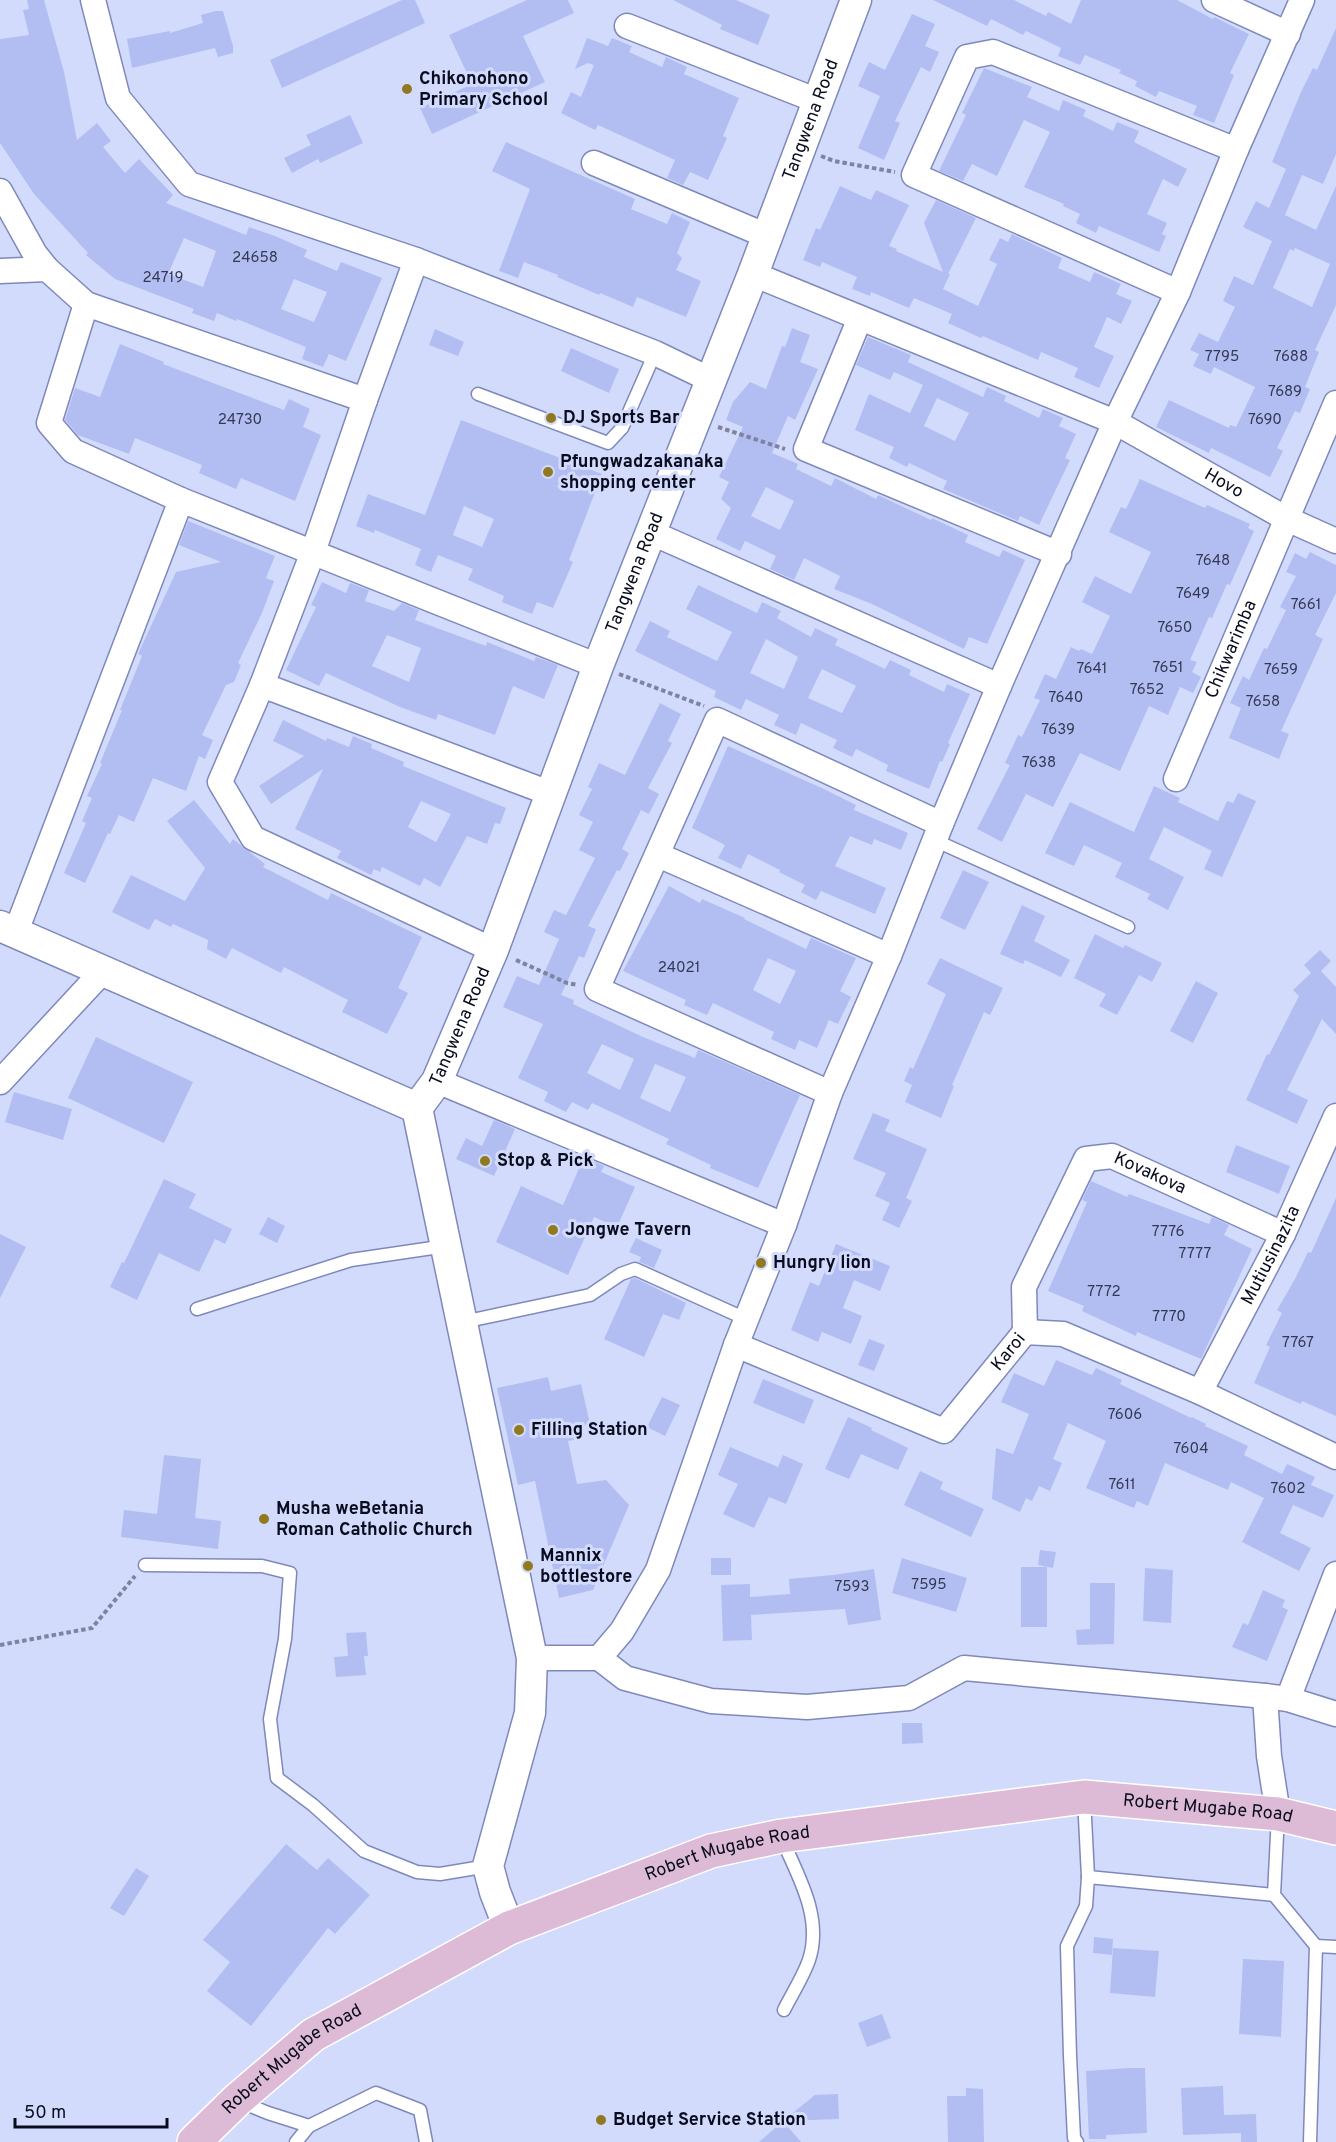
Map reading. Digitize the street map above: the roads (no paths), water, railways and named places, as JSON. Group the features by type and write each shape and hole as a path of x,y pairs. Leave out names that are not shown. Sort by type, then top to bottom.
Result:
{"main road":[{"name":"Robert Mugabe Road","path":"194,2142 237,2100 313,2035 509,1928 711,1851 781,1836 1084,1797 1278,1814 1336,1828"}],"street":[{"path":"93,0 118,98 189,184 416,260 655,353 711,380"},
{"name":"Tangwena Road","path":"417,1108 437,1081 493,950 598,666 753,274 856,0"},
{"path":"1214,0 1288,34"},
{"path":"599,1658 622,1631 658,1570 736,1345 784,1225 830,1093 889,956 937,832 1115,422 1178,292 1236,150 1302,0"},
{"path":"627,26 818,101"},
{"path":"1178,292 914,175 967,57 993,52 1236,150"},
{"path":"594,163 767,236"},
{"path":"0,191 35,254 47,269 86,304 365,400"},
{"path":"416,260 313,552 262,686 220,782 254,838 493,950"},
{"path":"0,271 47,269"},
{"name":"Hovo","path":"753,274 1115,422 1287,519 1336,541"},
{"path":"86,304 49,423 73,451 181,500 598,666"},
{"path":"860,318 806,449 1059,554"},
{"name":"Chikwarimba","path":"1176,779 1336,403"},
{"path":"181,500 8,930 417,1108 532,1658 530,1713 488,1866 509,1928"},
{"path":"652,533 999,686"},
{"path":"262,686 552,794"},
{"path":"830,1093 597,989 717,720 937,832"},
{"path":"658,855 889,956"},
{"path":"0,1082 103,972"},
{"path":"437,1081 784,1225"},
{"name":"Mutiusinazita","path":"1200,1392 1283,1234 1336,1116"},
{"name":"Kovakova","path":"1025,1332 1024,1287 1086,1159 1112,1156 1283,1234"},
{"name":"Karoi","path":"736,1345 944,1431 1025,1332 1063,1334 1200,1392 1336,1457"},
{"path":"1278,1814 1269,1756 1276,1698 1336,1574"},
{"path":"532,1658 599,1658 625,1678 711,1701 807,1707 909,1698 964,1668 1276,1698 1336,1714"}],"lane":[{"path":"478,394 608,443 622,428 655,353"},
{"path":"937,832 1128,927"},
{"path":"197,1309 351,1260 446,1246"},
{"path":"463,1322 590,1295 621,1274 635,1269 746,1319"},
{"path":"145,1564 262,1566 290,1573 285,1639 270,1719 277,1778 313,1805 364,1851 417,1872 440,1874 488,1866"},
{"path":"1077,2142 1074,2138 1067,1946 1086,1906 1088,1877 1084,1797"},
{"path":"1278,1814 1274,1894 1316,1946 1310,2142"},
{"path":"781,1836 810,1905 815,1935 809,1961 784,2010"},
{"path":"1088,1877 1274,1894"},
{"path":"1316,1946 1336,1947"},
{"path":"296,2142 309,2126 376,2093 420,2110 426,2142"},
{"path":"237,2100 309,2126"}],"place":[{"name":"Chikonohono Primary School","path":"407,89"},
{"name":"DJ Sports Bar","path":"551,418"},
{"name":"Pfungwadzakanaka shopping center","path":"548,472"},
{"name":"Stop & Pick","path":"485,1161"},
{"name":"Jongwe Tavern","path":"553,1230"},
{"name":"Hungry lion","path":"761,1263"},
{"name":"Filling Station","path":"519,1430"},
{"name":"Musha weBetania Roman Catholic Church","path":"264,1519"},
{"name":"Mannix bottlestore","path":"528,1566"},
{"name":"Budget Service Station","path":"601,2120"}]}
